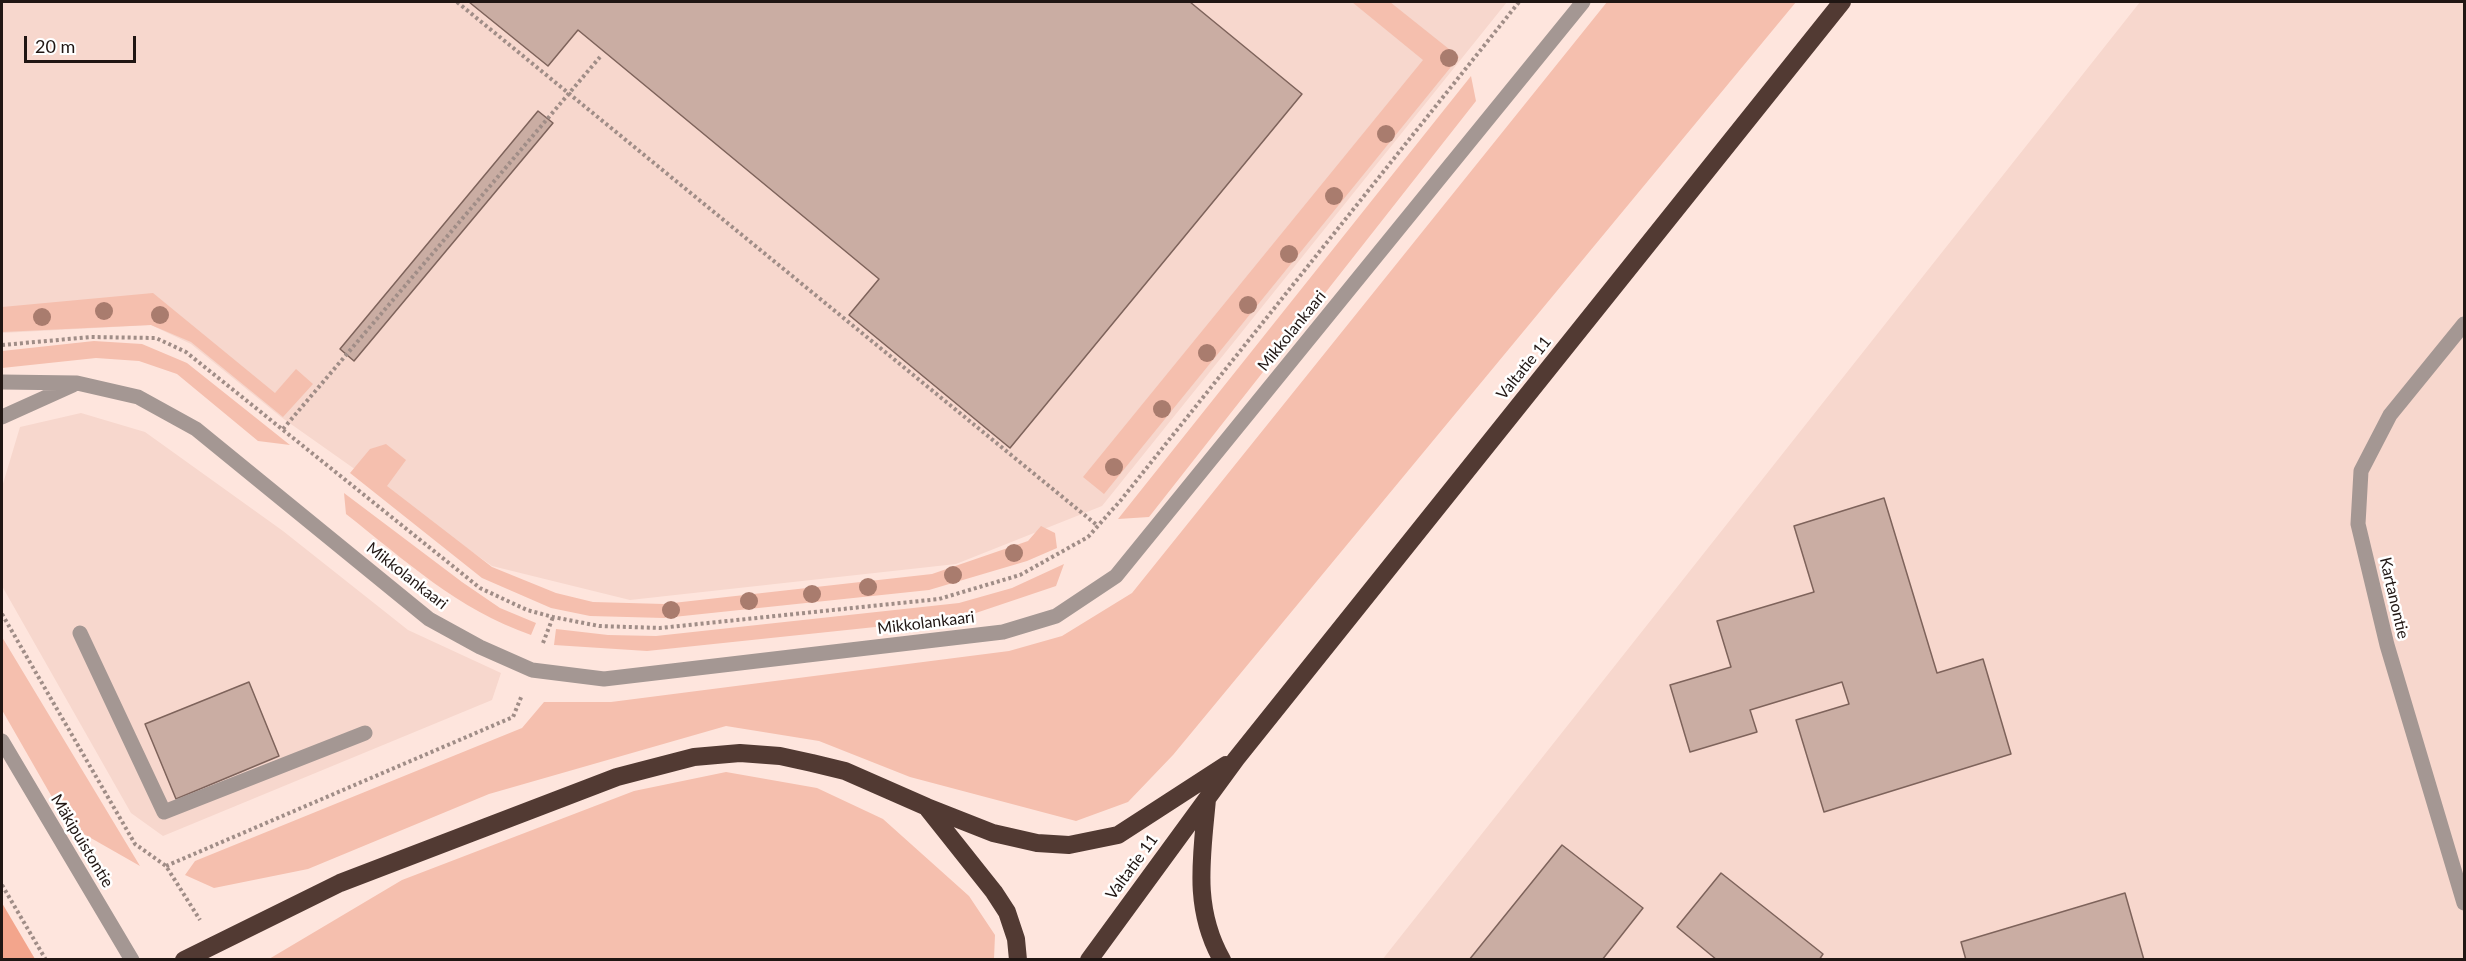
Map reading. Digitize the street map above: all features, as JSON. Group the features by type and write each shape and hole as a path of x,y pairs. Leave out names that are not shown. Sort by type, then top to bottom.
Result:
{"highway":[{"name":"Valtatie 11","path":"1089,960 1236,759 1842,2"},
{"path":"184,960 351,879 616,777 694,757 740,753 780,756 812,763 845,771 993,833 1037,843 1069,845 1098,841 1118,835 1236,759"},
{"path":"1207,797 1200,885 1211,939 1222,960"},
{"path":"927,807 1007,912 1016,939 1018,960"}],"street":[{"name":"Mikkolankaari","path":"2,382 77,382 138,397 196,429 429,619 480,647 532,670 604,679 1003,632 1056,616 1116,576 1583,2"},
{"name":"Kartanontie","path":"2464,324 2390,415 2361,471 2358,524 2386,645 2464,903"},
{"path":"2,417 77,382"},
{"path":"80,633 164,812 365,733"},
{"name":"Mäkipuistontie","path":"2,741 132,960"}],"path":[{"path":"457,2 1098,526"},
{"path":"2,345 91,337 156,338 186,352 480,588 526,610 599,626 660,628 939,599 1020,575 1088,537 1136,482 1519,2"},
{"path":"283,429 600,57"},
{"path":"2,614 135,844 166,866 214,944"},
{"path":"166,866 513,717 553,617"},
{"path":"2,885 46,960"}],"shaded area":[{"path":"2,2 1507,2 1102,506 956,564 630,600 492,566 281,417 191,344 151,325 2,333"},
{"path":"1352,2 1390,2 1459,57 1104,494 1083,477 1423,60"},
{"path":"1607,2 1796,2 1173,755 1128,802 1076,821 910,777 819,741 726,726 489,794 308,869 214,888 185,875 195,861 522,728 544,702 611,702 1009,651 1062,636 1132,593"},
{"path":"2140,2 2464,2 2464,959 1382,960"},
{"path":"1471,76 1476,101 1149,517 1118,519"},
{"path":"153,293 275,393 296,369 313,384 283,417 191,342 151,325 2,332 2,307"},
{"path":"94,341 142,344 187,363 290,445 258,441 177,374 139,361 96,358 2,368 2,351"},
{"path":"81,413 145,432 283,531 408,630 501,673 492,700 163,836 131,813 2,586 2,487 20,427"},
{"path":"386,444 406,460 387,486 492,567 556,593 593,602 664,604 932,574 1028,541 1041,526 1055,533 1057,548 1027,561 929,590 664,618 590,616 551,608 482,578 350,473 370,449"},
{"path":"344,493 500,608 536,623 531,635 479,612 411,566 346,514"},
{"path":"1064,564 1056,586 961,618 647,651 554,645 556,629 608,635 656,636 959,603 1012,588"},
{"path":"2,637 140,866 68,825 2,710"},
{"path":"726,772 817,788 883,819 969,896 995,935 994,959 269,959 402,880 634,791"},
{"path":"2,903 35,959 2,959"}],"building":[{"path":"469,2 1190,2 1302,94 1010,448 849,315 879,279 578,30 548,66"},
{"path":"538,111 553,123 354,361 340,349"},
{"path":"1884,498 1937,673 1983,659 2011,754 1824,812 1796,720 1849,704 1842,682 1750,710 1757,732 1690,752 1670,685 1731,667 1717,621 1814,592 1794,526"},
{"path":"249,682 279,756 176,799 145,724"},
{"path":"1562,845 1643,908 1602,960 1469,960"},
{"path":"1721,873 1823,954 1819,960 1717,960 1677,927"},
{"path":"2125,893 2144,960 1966,960 1961,942"}]}
